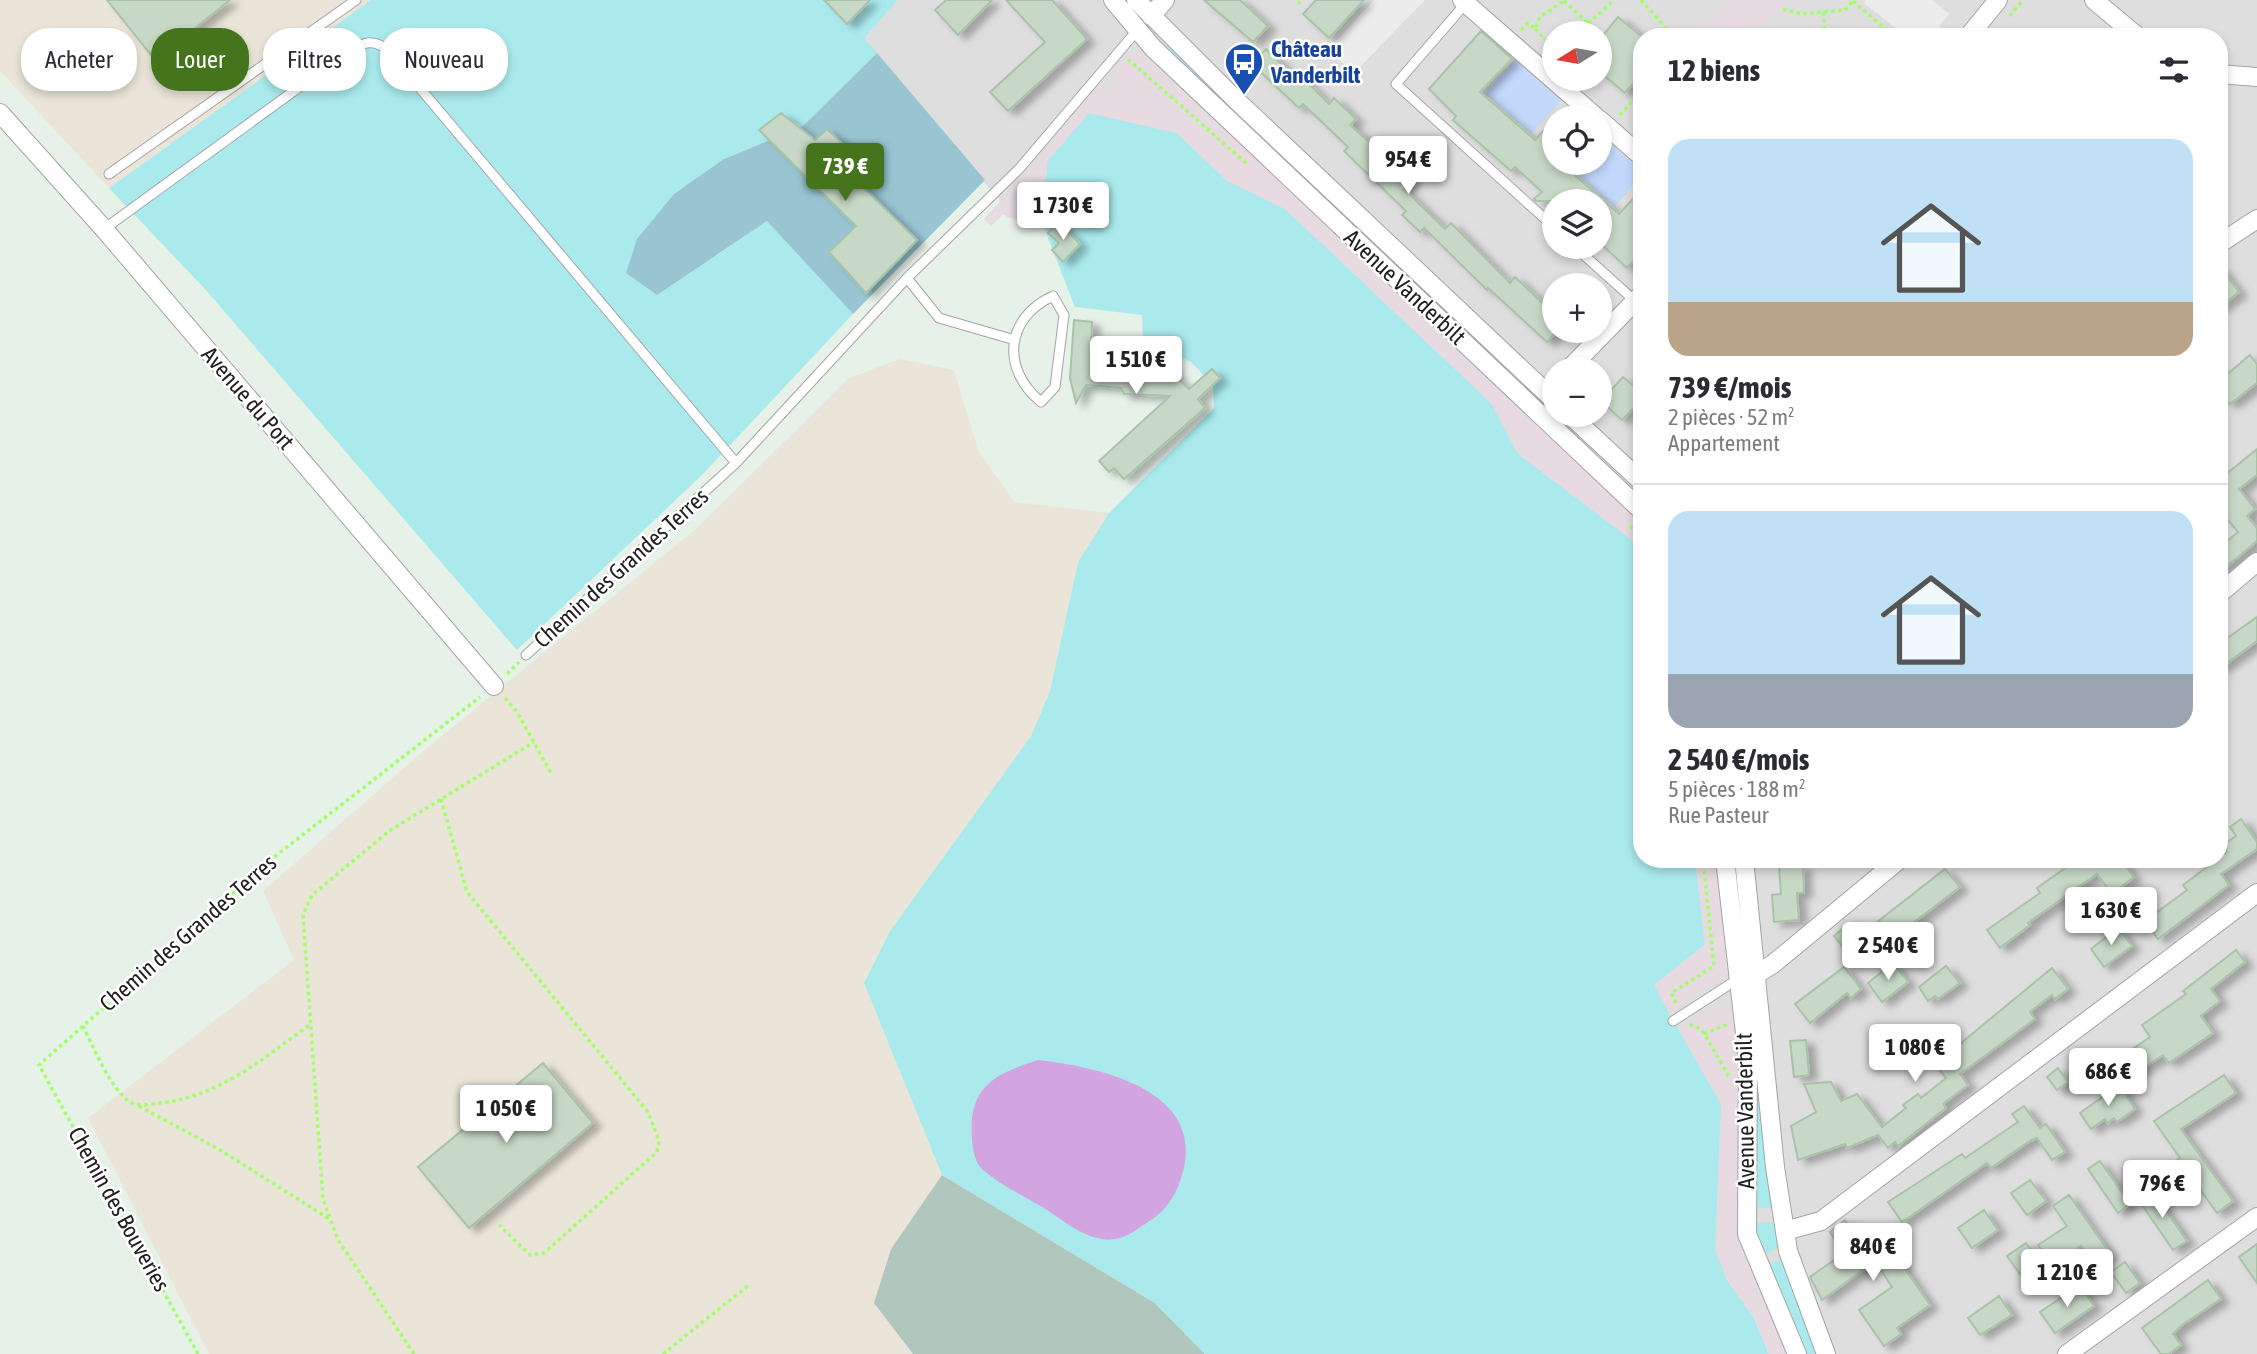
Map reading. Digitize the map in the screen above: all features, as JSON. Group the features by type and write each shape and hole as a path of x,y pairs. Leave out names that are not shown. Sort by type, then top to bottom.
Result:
{"street":[{"name":"Avenue Vanderbilt","path":"1113,0 1145,22 1542,384"},
{"name":"Avenue Vanderbilt","path":"1136,0 1153,48 1633,502"},
{"path":"1145,22 1165,0"},
{"path":"2094,0 2127,28"},
{"path":"1975,28 1995,1"},
{"path":"1464,2 1583,105"},
{"path":"2228,75 2257,77"},
{"name":"Avenue du Port","path":"0,113 104,229 494,686"},
{"path":"1612,131 1633,149"},
{"path":"2228,238 2257,219"},
{"path":"1580,357 1633,302"},
{"path":"1583,427 1633,474"},
{"path":"2228,586 2257,562"},
{"name":"Avenue Vanderbilt","path":"1727,868 1748,976 1788,1251 1826,1354"},
{"name":"Avenue Vanderbilt","path":"1744,868 1748,976 1747,1234 1797,1354"},
{"path":"1748,976 1773,964 1889,868"},
{"path":"1785,1231 1821,1221 2257,893"},
{"path":"2067,1354 2257,1217"}],"lane":[{"path":"109,174 356,0"},
{"path":"1464,2 1396,84 1542,216"},
{"name":"Chemin des Grandes Terres","path":"526,655 736,463 907,278 1018,169 1145,22"},
{"path":"104,229 349,51 369,41 377,42 387,49 736,463"},
{"path":"1591,259 1633,293"},
{"path":"907,278 939,318 1015,340"},
{"path":"1053,296 1064,315 1055,387 1041,402 1018,375 1015,340 1018,326 1034,305 1053,296"},
{"path":"1532,407 1542,399"},
{"path":"1673,1021 1748,976"}],"path":[{"path":"1593,21 1614,0"},
{"path":"1641,0 1666,28"},
{"path":"1535,29 1540,18 1564,1 1587,21"},
{"path":"1783,9 1802,15 1845,10 1853,1 1884,28"},
{"path":"1823,12 1825,28"},
{"path":"1510,41 1528,23 1542,36"},
{"path":"1612,114 1633,97"},
{"name":"Chemin des Grandes Terres","path":"39,1065 272,858 494,686 526,655"},
{"path":"494,686 517,712 551,773"},
{"path":"414,1354 338,1240 323,1199 303,915 312,895 389,831 534,742"},
{"path":"441,799 467,892 648,1112 660,1141 657,1152 544,1253 530,1255 499,1225"},
{"path":"1679,1007 1671,993 1714,966 1704,868"},
{"path":"1704,1034 1738,1022"},
{"path":"137,1105 171,1102 222,1086 311,1024"},
{"path":"83,1026 112,1081 130,1103 219,1150 331,1220"},
{"name":"Chemin des Bouveries","path":"39,1065 198,1354"},
{"path":"663,1354 750,1284"}],"shaded area":[{"path":"0,0 371,0 332,28 263,28 263,77 249,88 249,28 151,28 151,91 244,91 109,188 0,71"},
{"path":"371,0 898,0 864,38 877,53 802,127 724,159 716,256 767,220 853,314 703,474 517,650 205,289 109,188 244,91 249,91 249,88 263,77 263,91 366,91 366,28 332,28"},
{"path":"898,0 2257,0 2257,1354 1769,1354 1669,1013 1654,985 1705,944 1696,868 2228,868 2228,28 1633,28 1633,543 1046,220 1016,220 863,38"},
{"path":"1374,0 1425,0 1353,74 1329,49"},
{"path":"1731,0 1781,0 1786,7 1754,28 1684,28 1709,23"},
{"path":"1866,0 1932,0 1949,14 1939,26 1942,28 1896,28 1864,3"},
{"path":"1169,43 1362,225 1354,233 1165,48"},
{"path":"1146,52 1169,70 1165,74 1206,113 1210,109 1240,137 1237,141 1343,243 1347,239 1354,245 1351,249 1495,385 1499,382 1509,392 1506,395 1553,440 1556,437 1567,447 1564,451 1633,516 1633,541 1518,454 1491,403 1285,209 1227,181 1177,133 1089,113 1048,160 1041,220 1009,218 1003,214 991,226 984,219 1025,175 1099,86 1108,93 1117,81 1110,74 1132,53"},
{"path":"877,53 985,180 853,314 767,221 657,295 626,273 637,239 674,194 724,159 802,127"},
{"path":"1517,58 1542,80 1542,91 1554,91 1563,99 1558,105 1542,105 1542,122 1531,134 1485,93"},
{"path":"1089,113 1177,133 1227,181 1285,209 1491,403 1518,454 1633,541 1633,868 1696,868 1705,944 1669,1013 1721,1104 1717,1247 1727,1280 1754,1318 1769,1354 1205,1354 1155,1303 942,1175 864,983 890,931 1031,736 1050,691 1078,562 1109,513 1214,408 1213,385 1191,362 1143,339 1142,315 1075,307 1041,220 1048,160"},
{"path":"1612,145 1633,164 1633,185 1614,207 1612,189 1594,189 1579,175 1612,175"},
{"path":"1367,230 1512,368 1506,375 1360,238"},
{"path":"900,359 954,370 978,450 1014,502 1109,513 1078,562 1050,691 1031,736 890,931 864,983 942,1175 891,1249 875,1302 913,1354 209,1354 88,1118 294,960 263,891 427,748 696,529 849,378"},
{"path":"1696,868 1716,868 1730,974 1669,1013 1654,985 1705,944"},
{"path":"1718,1007 1734,1013 1742,1049 1733,1051 1733,1065 1738,1066 1736,1206 1741,1207 1741,1223 1737,1224 1738,1239 1746,1261 1750,1260 1756,1271 1752,1273 1786,1354 1769,1354 1754,1318 1727,1280 1715,1250 1721,1104 1678,1028"},
{"path":"1756,1024 1775,1208 1751,1207"},
{"path":"1038,1060 1062,1063 1116,1077 1163,1102 1178,1120 1186,1144 1183,1172 1178,1187 1155,1218 1128,1235 1105,1239 1086,1234 1011,1190 977,1162 972,1121 974,1106 980,1095 997,1077"},
{"path":"942,1175 1155,1303 1205,1354 913,1354 874,1303 891,1249"},
{"path":"1777,1222 1781,1247 1760,1256 1751,1223"},
{"path":"1784,1258 1820,1354 1803,1354 1765,1266"}],"building":[{"path":"107,0 230,0 195,28 151,28 151,55 137,38 137,28 129,28"},
{"path":"824,0 870,0 847,24"},
{"path":"946,0 992,0 958,35 935,10"},
{"path":"1006,0 1052,0 1087,39 1008,111 990,92 1045,42"},
{"path":"1204,0 1240,0 1268,26 1253,42"},
{"path":"1316,0 1364,0 1329,38 1303,14"},
{"path":"1618,17 1633,30 1633,84 1625,93 1612,82 1612,24"},
{"path":"1481,31 1512,59 1480,92 1535,140 1542,132 1542,175 1575,175 1591,189 1542,189 1542,192 1515,167 1511,171 1453,120 1456,116 1429,89"},
{"path":"1266,49 1296,79 1300,75 1329,104 1334,98 1356,119 1350,125 1412,180 1404,189 1445,229 1451,223 1510,283 1515,277 1542,303 1542,337 1488,288 1487,290 1424,228 1420,232 1402,215 1406,211 1344,151 1348,147 1303,104 1299,108 1252,64"},
{"path":"781,113 815,140 827,129 846,147 832,161 841,173 865,189 917,240 866,293 829,252 856,226 759,130"},
{"path":"1542,192 1542,201 1534,199"},
{"path":"1633,199 1633,261 1627,268 1612,254 1612,208 1619,214"},
{"path":"1058,222 1080,244 1063,262 1052,250 1059,243 1048,233"},
{"path":"2228,278 2239,292 2228,301"},
{"path":"1074,320 1092,322 1091,349 1138,353 1168,368 1189,389 1212,369 1220,378 1198,399 1205,408 1124,479 1114,468 1109,472 1099,461 1170,396 1124,394 1121,388 1086,385 1076,403 1070,378"},
{"path":"2250,355 2257,364 2257,383 2230,404 2228,402 2228,373"},
{"path":"1623,377 1633,385 1633,408 1622,420 1612,411 1612,389"},
{"path":"2257,449 2257,475 2239,489 2255,509 2247,516 2257,528 2257,541 2228,565 2228,540 2238,532 2228,520 2228,473"},
{"path":"2257,617 2257,641 2228,662 2228,638"},
{"path":"2241,819 2257,842 2257,849 2221,874 2229,885 2158,939 2145,921 2187,890 2183,885 2206,868 2228,868 2228,842 2236,836 2230,827"},
{"path":"1779,868 1803,868 1804,893 1797,893 1799,920 1774,922 1772,895 1781,894"},
{"path":"2065,868 2127,868 2134,877 2112,894 2097,874 2028,923 2030,925 2000,948 1987,930 2040,893 2037,888"},
{"path":"1945,869 1960,887 1889,941 1876,923"},
{"path":"1848,924 1858,937 1844,948 1834,936"},
{"path":"2118,928 2132,946 2104,967 2091,949"},
{"path":"2236,950 2245,962 2211,989 2220,1001 2201,1016 2213,1033 2169,1063 2163,1055 2127,1079 2115,1061 2150,1037 2142,1025 2186,994 2183,991"},
{"path":"1893,963 1908,982 1882,1002 1868,983"},
{"path":"1946,966 1960,983 1938,999 1935,996 1928,1001 1919,987"},
{"path":"1844,967 1861,989 1851,998 1847,993 1810,1023 1795,1004"},
{"path":"2052,968 2068,989 2055,999 2052,995 2030,1012 2035,1019 1960,1074 1968,1085 1943,1104 1946,1108 1898,1146 1895,1142 1888,1148 1878,1135 1847,1148 1845,1144 1798,1160 1791,1126 1816,1112 1804,1084 1831,1082 1841,1101 1857,1094 1882,1127 1906,1108 1903,1105 1918,1094 1921,1098 1946,1078 1930,1058 1950,1042 1955,1048"},
{"path":"1806,1040 1809,1075 1794,1077 1790,1041"},
{"path":"543,1063 593,1123 469,1228 418,1167"},
{"path":"2058,1068 2068,1082 2057,1090 2047,1077"},
{"path":"2224,1075 2236,1093 2181,1129 2233,1201 2217,1213 2192,1178 2187,1181 2174,1162 2180,1158 2154,1121"},
{"path":"2119,1085 2135,1109 2117,1122 2114,1118 2108,1123 2105,1119 2091,1129 2080,1113"},
{"path":"2024,1106 2040,1128 2046,1124 2065,1152 2052,1160 2037,1138 2030,1141 1991,1168 1987,1163 1902,1222 1888,1202 1962,1154 1965,1158 2018,1122 2012,1114"},
{"path":"2100,1161 2130,1204 2118,1213 2088,1169"},
{"path":"2030,1180 2046,1201 2027,1215 2011,1193"},
{"path":"2151,1189 2187,1241 2173,1250 2138,1199"},
{"path":"2069,1195 2111,1255 2095,1266 2081,1246 2053,1265 2038,1245 2067,1226 2053,1206"},
{"path":"1984,1210 1998,1230 1972,1248 1958,1228"},
{"path":"1845,1220 1868,1252 1885,1240 1930,1305 1897,1328 1901,1334 1884,1346 1859,1310 1892,1287 1877,1264 1874,1262 1822,1300 1810,1277 1844,1253 1830,1232"},
{"path":"2026,1243 2039,1260 2020,1274 2007,1256"},
{"path":"2257,1244 2257,1283 2239,1257"},
{"path":"2125,1262 2140,1283 2126,1293 2111,1272"},
{"path":"2208,1280 2221,1299 2182,1325 2173,1334 2181,1345 2169,1354 2161,1354 2142,1328"},
{"path":"2080,1285 2094,1306 2055,1333 2040,1312"},
{"path":"1999,1296 2012,1315 1980,1335 1968,1318"}],"place":[{"name":"Château Vanderbilt","path":"1244,96"}]}
